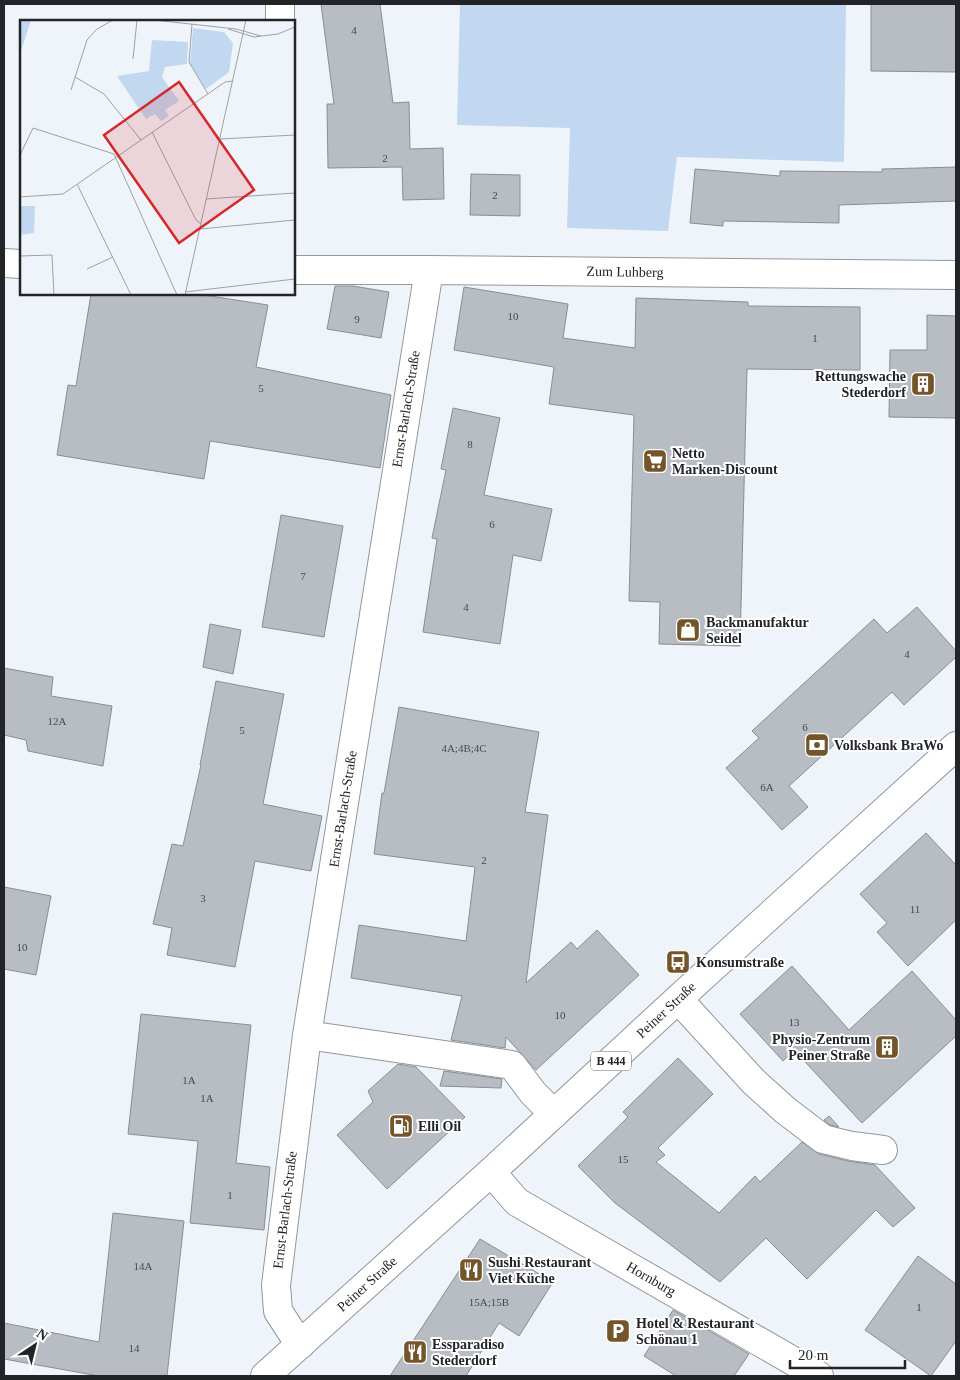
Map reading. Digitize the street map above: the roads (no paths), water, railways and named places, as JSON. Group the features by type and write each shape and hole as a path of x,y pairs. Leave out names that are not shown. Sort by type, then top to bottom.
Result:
{"street":[{"path":"280,4 280,20"},
{"path":"4,264 20,264"},
{"name":"Zum Luhberg","path":"295,270 956,275"},
{"name":"Ernst-Barlach-Straße","path":"300,1345 278,1311 276,1285 307,1035 428,270"},
{"name":"Peiner Straße","path":"265,1376 491,1172 956,746"},
{"path":"678,999 754,1082 785,1110 823,1139 852,1146 883,1150"},
{"path":"307,1035 512,1065 533,1093 554,1114"},
{"name":"Hornburg","path":"491,1172 517,1202 819,1376"}],"place":[{"name":"Rettungswache Stederdorf","path":"923,384"},
{"name":"Netto Marken-Discount","path":"655,461"},
{"name":"Backmanufaktur Seidel","path":"688,630"},
{"name":"Volksbank BraWo","path":"817,745"},
{"name":"Konsumstraße","path":"678,962"},
{"name":"Physio-Zentrum Peiner Straße","path":"887,1047"},
{"name":"Elli Oil","path":"401,1126"},
{"name":"Sushi Restaurant Viet Küche","path":"471,1270"},
{"name":"Hotel & Restaurant Schönau 1","path":"618,1331"},
{"name":"Essparadiso Stederdorf","path":"415,1352"}]}
